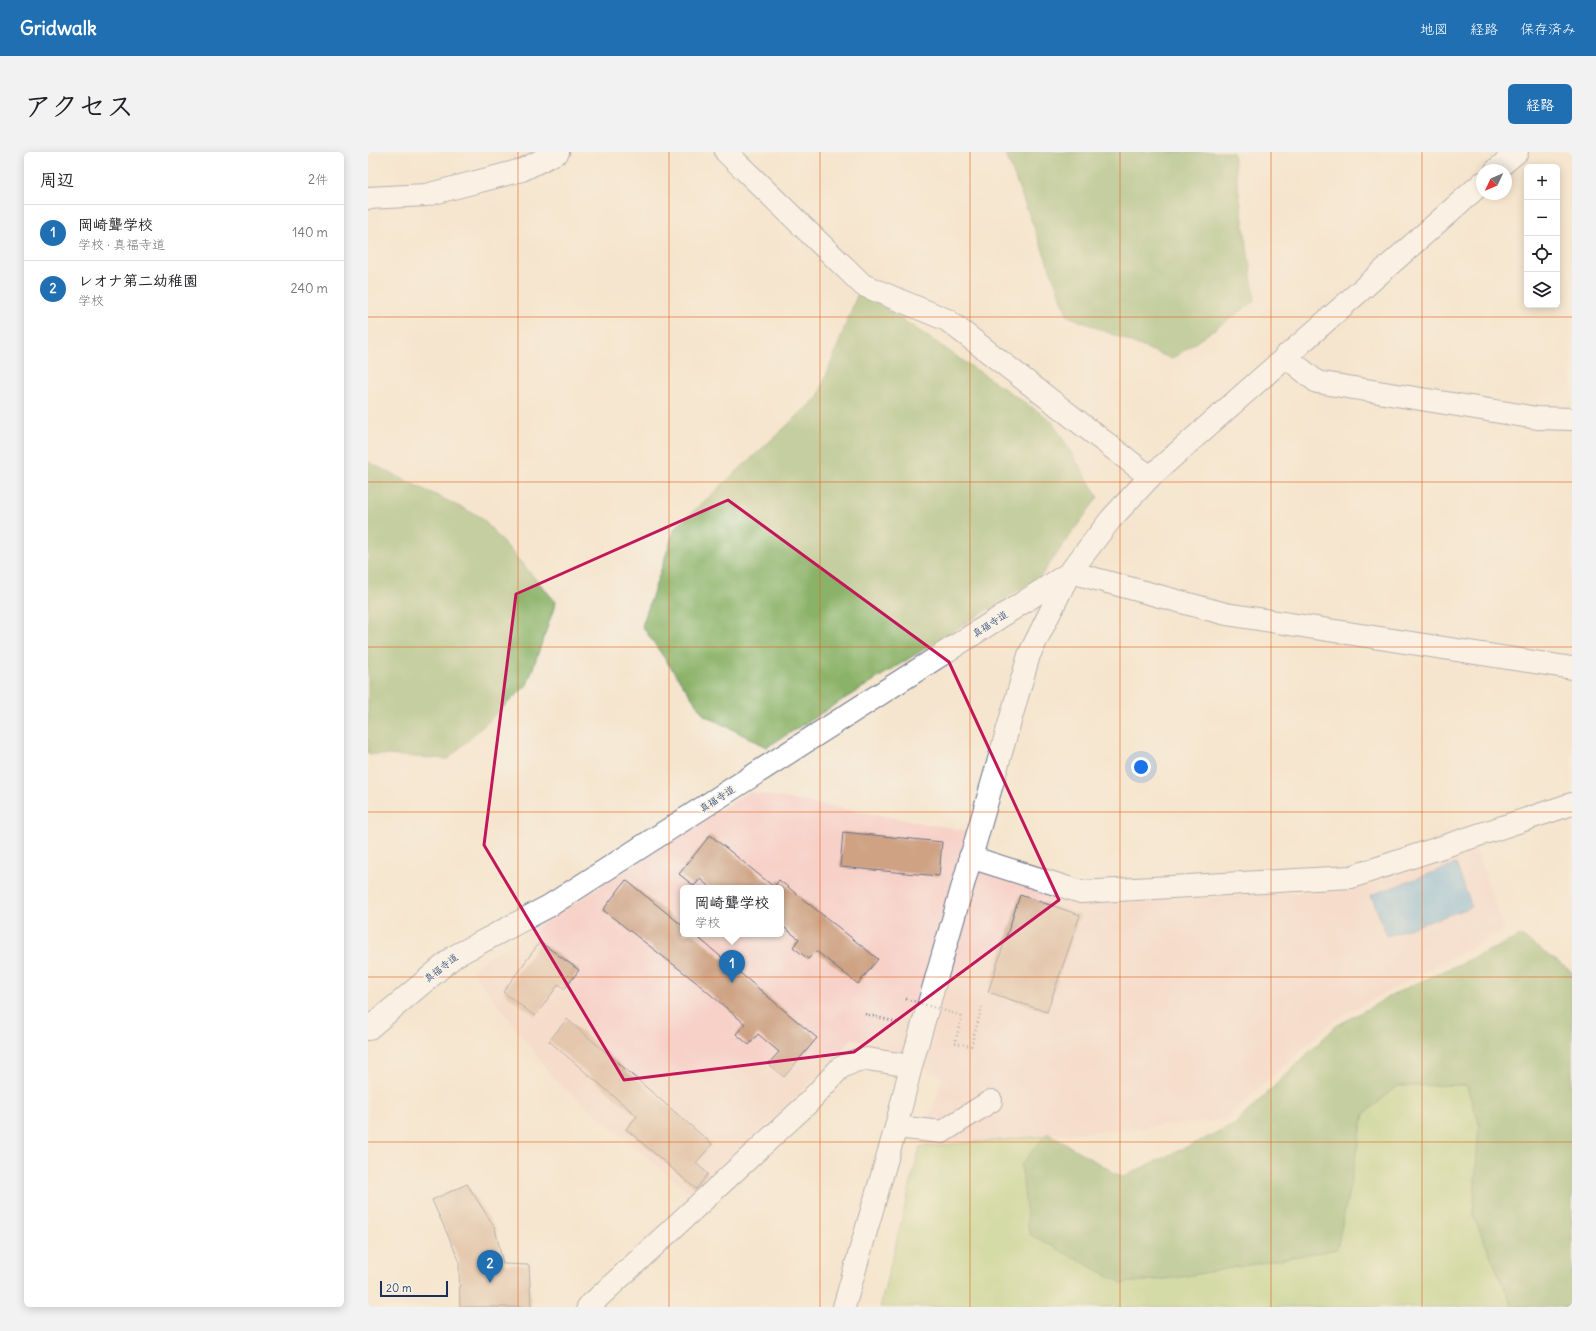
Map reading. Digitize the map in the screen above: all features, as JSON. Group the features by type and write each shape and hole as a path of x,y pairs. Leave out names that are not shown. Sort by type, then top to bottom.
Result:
{"street":[{"path":"368,198 426,195 522,170 558,152"},
{"path":"726,152 863,285 948,320 1150,477"},
{"path":"1503,164 1517,152"},
{"path":"844,1307 896,1127 911,1066 970,857 1029,655 1070,572 1111,519 1150,477 1476,187"},
{"path":"1285,356 1317,382 1537,418 1572,419"},
{"path":"1070,572 1226,614 1572,668"},
{"name":"真福寺道","path":"368,1029 455,956 549,906 1070,572"},
{"path":"970,857 1081,892 1351,877 1572,804"},
{"path":"588,1307 805,1106 840,1068 855,1061 867,1059 911,1066"},
{"path":"896,1127 942,1132 991,1101"}],"path":[{"path":"904,1005 906,999 962,1016 955,1042 971,1046 982,1007"},
{"path":"865,1014 900,1024 901,1018"}],"highlighted area":[{"path":"728,500 949,662 1059,900 854,1052 624,1080 484,845 516,594"}],"shaded area":[{"path":"749,792 967,831 960,864 1080,904 1350,890 1476,849 1504,930 1334,1020 1224,1120 920,1147 943,1076 853,1038 696,1198 554,1079 471,969"}],"green space":[{"path":"1005,152 1233,152 1255,301 1172,359 1068,316"},
{"path":"859,290 1052,421 1098,497 1040,577 767,747 704,715 642,626 675,528 818,397"},
{"path":"368,462 481,517 556,602 527,685 448,759 368,754"},
{"path":"1521,936 1572,972 1572,1307 1513,1307 1473,1215 1479,1123 1466,1085 1398,1086 1364,1114 1337,1249 1176,1278 1122,1283 1029,1234 1021,1165 1047,1133 1122,1177 1234,1125 1336,1026 1400,991"},
{"path":"1467,1085 1479,1123 1473,1215 1513,1307 880,1307 920,1147 1044,1136 1122,1283 1176,1278 1337,1249 1364,1114 1398,1086"}],"water":[{"path":"1456,864 1472,907 1387,936 1371,895"}],"building":[{"path":"843,832 942,842 939,876 840,867"},
{"path":"710,835 772,885 707,885 700,879 695,885 693,885 679,874"},
{"path":"626,880 680,924 680,937 698,937 817,1038 784,1077 768,1064 779,1052 758,1034 749,1045 736,1034 745,1024 696,982 603,910"},
{"path":"779,880 878,959 858,984 816,951 808,959 793,947 799,939 784,927 784,885 775,885"},
{"path":"1020,895 1080,915 1047,1012 988,992"},
{"path":"540,942 579,970 565,989 559,984 535,1016 503,992"},
{"path":"567,1019 712,1144 696,1163 708,1174 696,1189 626,1129 637,1116 549,1041"},
{"path":"467,1184 495,1228 503,1264 529,1265 531,1307 460,1307 459,1260 432,1200"}],"place":[{"name":"岡崎聾学校","path":"732,983"},
{"name":"レオナ第二幼稚園","path":"490,1283"}]}
